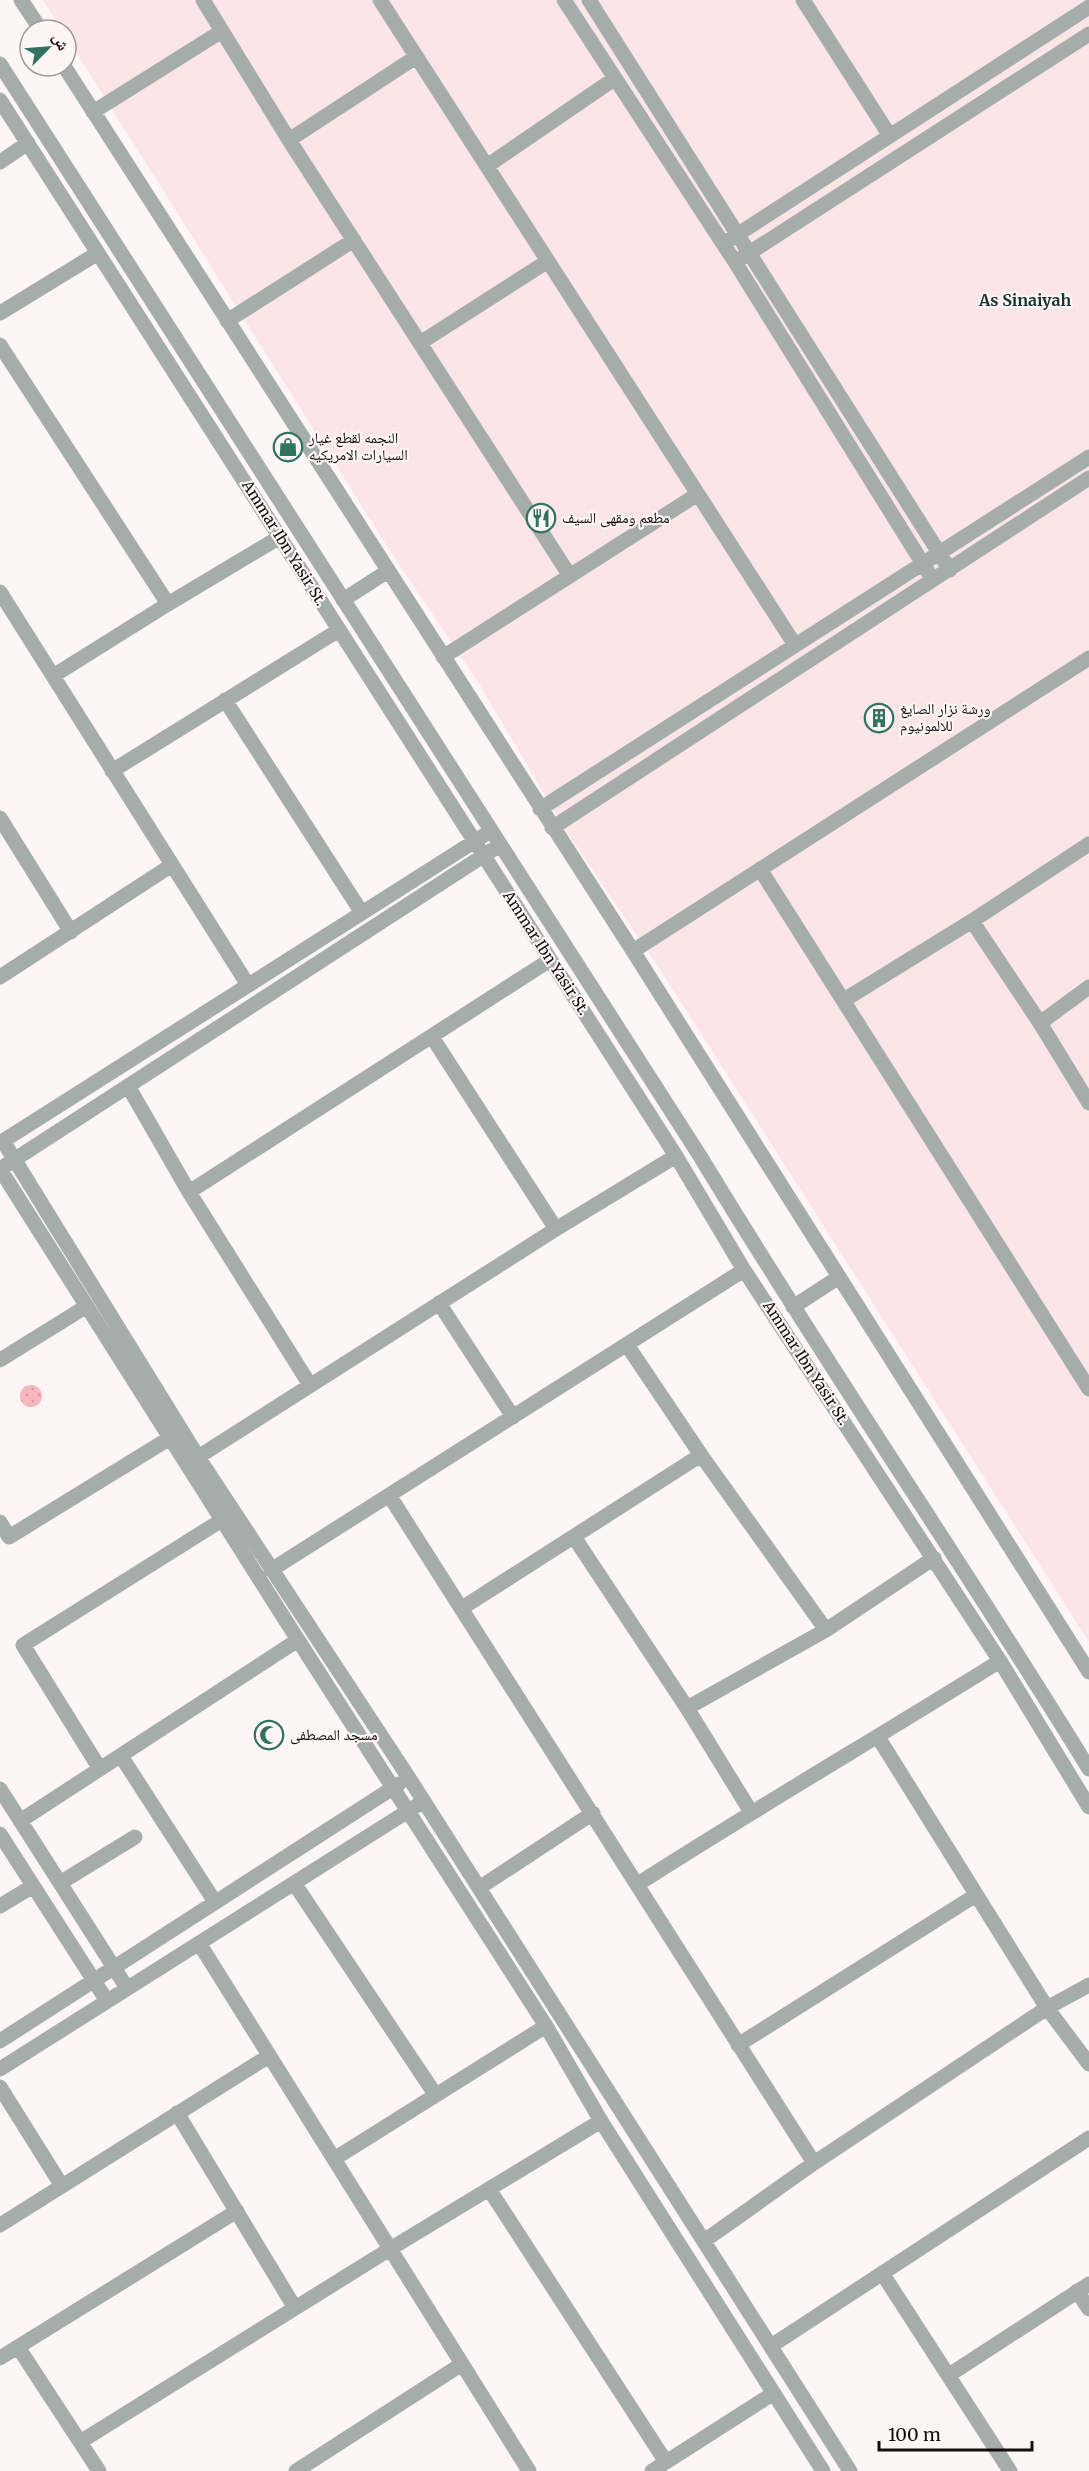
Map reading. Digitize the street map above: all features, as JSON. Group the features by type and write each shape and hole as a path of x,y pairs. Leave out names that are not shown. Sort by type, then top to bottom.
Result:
{"street":[{"path":"21,0 32,18"},
{"path":"203,0 290,140 570,576"},
{"path":"380,0 795,645"},
{"path":"564,0 735,262 933,580"},
{"path":"588,0 950,570"},
{"path":"803,0 890,136"},
{"path":"722,244 1089,7"},
{"path":"93,112 222,31"},
{"path":"735,262 1089,34"},
{"path":"1004,88 1017,53"},
{"path":"290,140 416,57"},
{"name":"Ammar Ibn Yasir St.","path":"0,64 700,1156 793,1307 951,1547 1089,1768"},
{"path":"72,78 633,951 1089,1672"},
{"path":"487,166 614,79"},
{"name":"Ammar Ibn Yasir St.","path":"0,100 676,1156 744,1270 1083,1784 1089,1807"},
{"path":"0,162 28,143"},
{"path":"227,321 354,240"},
{"path":"0,313 98,253"},
{"path":"420,343 548,261"},
{"path":"0,345 168,604"},
{"path":"540,809 1089,457"},
{"path":"552,828 1089,478"},
{"path":"443,657 698,494"},
{"path":"53,676 280,537"},
{"path":"343,600 388,571"},
{"path":"0,592 248,986"},
{"path":"112,771 339,630"},
{"path":"633,951 1089,658"},
{"path":"225,700 362,913"},
{"path":"0,818 4,835 71,932"},
{"path":"491,831 2,1142 15,1159 198,1457 410,1778 850,2471"},
{"path":"844,1000 972,921 1089,844"},
{"path":"500,845 0,1169 546,2026 601,2121 823,2471"},
{"path":"0,977 172,865"},
{"path":"760,869 1089,1389"},
{"path":"972,921 1040,1023 1089,1103"},
{"path":"189,1192 550,960"},
{"path":"1040,1023 1089,987"},
{"path":"432,1037 556,1229"},
{"path":"128,1086 189,1192 310,1385"},
{"path":"198,1457 556,1229 676,1156"},
{"path":"271,1570 744,1270"},
{"path":"793,1307 839,1277"},
{"path":"439,1303 513,1417"},
{"path":"0,1360 87,1306"},
{"path":"627,1345 701,1455 826,1630"},
{"path":"0,1522 9,1537 170,1438"},
{"path":"462,1608 701,1455"},
{"path":"389,1495 814,2163"},
{"path":"100,1769 23,1645 222,1520"},
{"path":"574,1537 687,1708 751,1812"},
{"path":"687,1708 826,1630 934,1558"},
{"path":"20,1821 298,1640"},
{"path":"638,1884 751,1812 1000,1661"},
{"path":"878,1737 1047,2008 1089,2064"},
{"path":"121,1756 215,1902"},
{"path":"0,2041 410,1778"},
{"path":"0,1789 127,1988"},
{"path":"0,2069 424,1801"},
{"path":"478,1888 593,1813"},
{"path":"0,1834 107,2001"},
{"path":"60,1883 135,1837"},
{"path":"294,1883 435,2094"},
{"path":"0,1906 33,1886"},
{"path":"738,2045 976,1895"},
{"path":"199,1943 529,2471"},
{"path":"704,2241 814,2163 1047,2008 1089,1985"},
{"path":"334,2159 546,2026"},
{"path":"0,2225 269,2056"},
{"path":"0,2087 62,2186"},
{"path":"177,2114 295,2308"},
{"path":"80,2442 601,2121"},
{"path":"771,2346 1089,2138"},
{"path":"489,2189 666,2462"},
{"path":"0,2358 237,2211"},
{"path":"882,2274 1010,2471"},
{"path":"949,2375 1083,2287 1089,2309"},
{"path":"18,2347 99,2471"},
{"path":"296,2471 462,2364"},
{"path":"652,2471 774,2393"}],"shaded area":[{"path":"43,0 1089,0 1089,1642 661,971 566,831 478,682 390,551 78,55 78,18 54,18"},
{"path":"31,1385 39,1388 42,1396 39,1404 31,1407 23,1404 20,1396 23,1388"}],"place":[{"name":"النجمه لقطع غيار السيارات الامريكيه","path":"288,447"},
{"name":"مطعم ومقهى السيف","path":"541,518"},
{"name":"ورشة نزار الصايغ للالمونيوم","path":"879,718"},
{"name":"مسجد المصطفى","path":"269,1735"}],"district":[{"name":"As Sinaiyah","path":"1025,300"}]}
